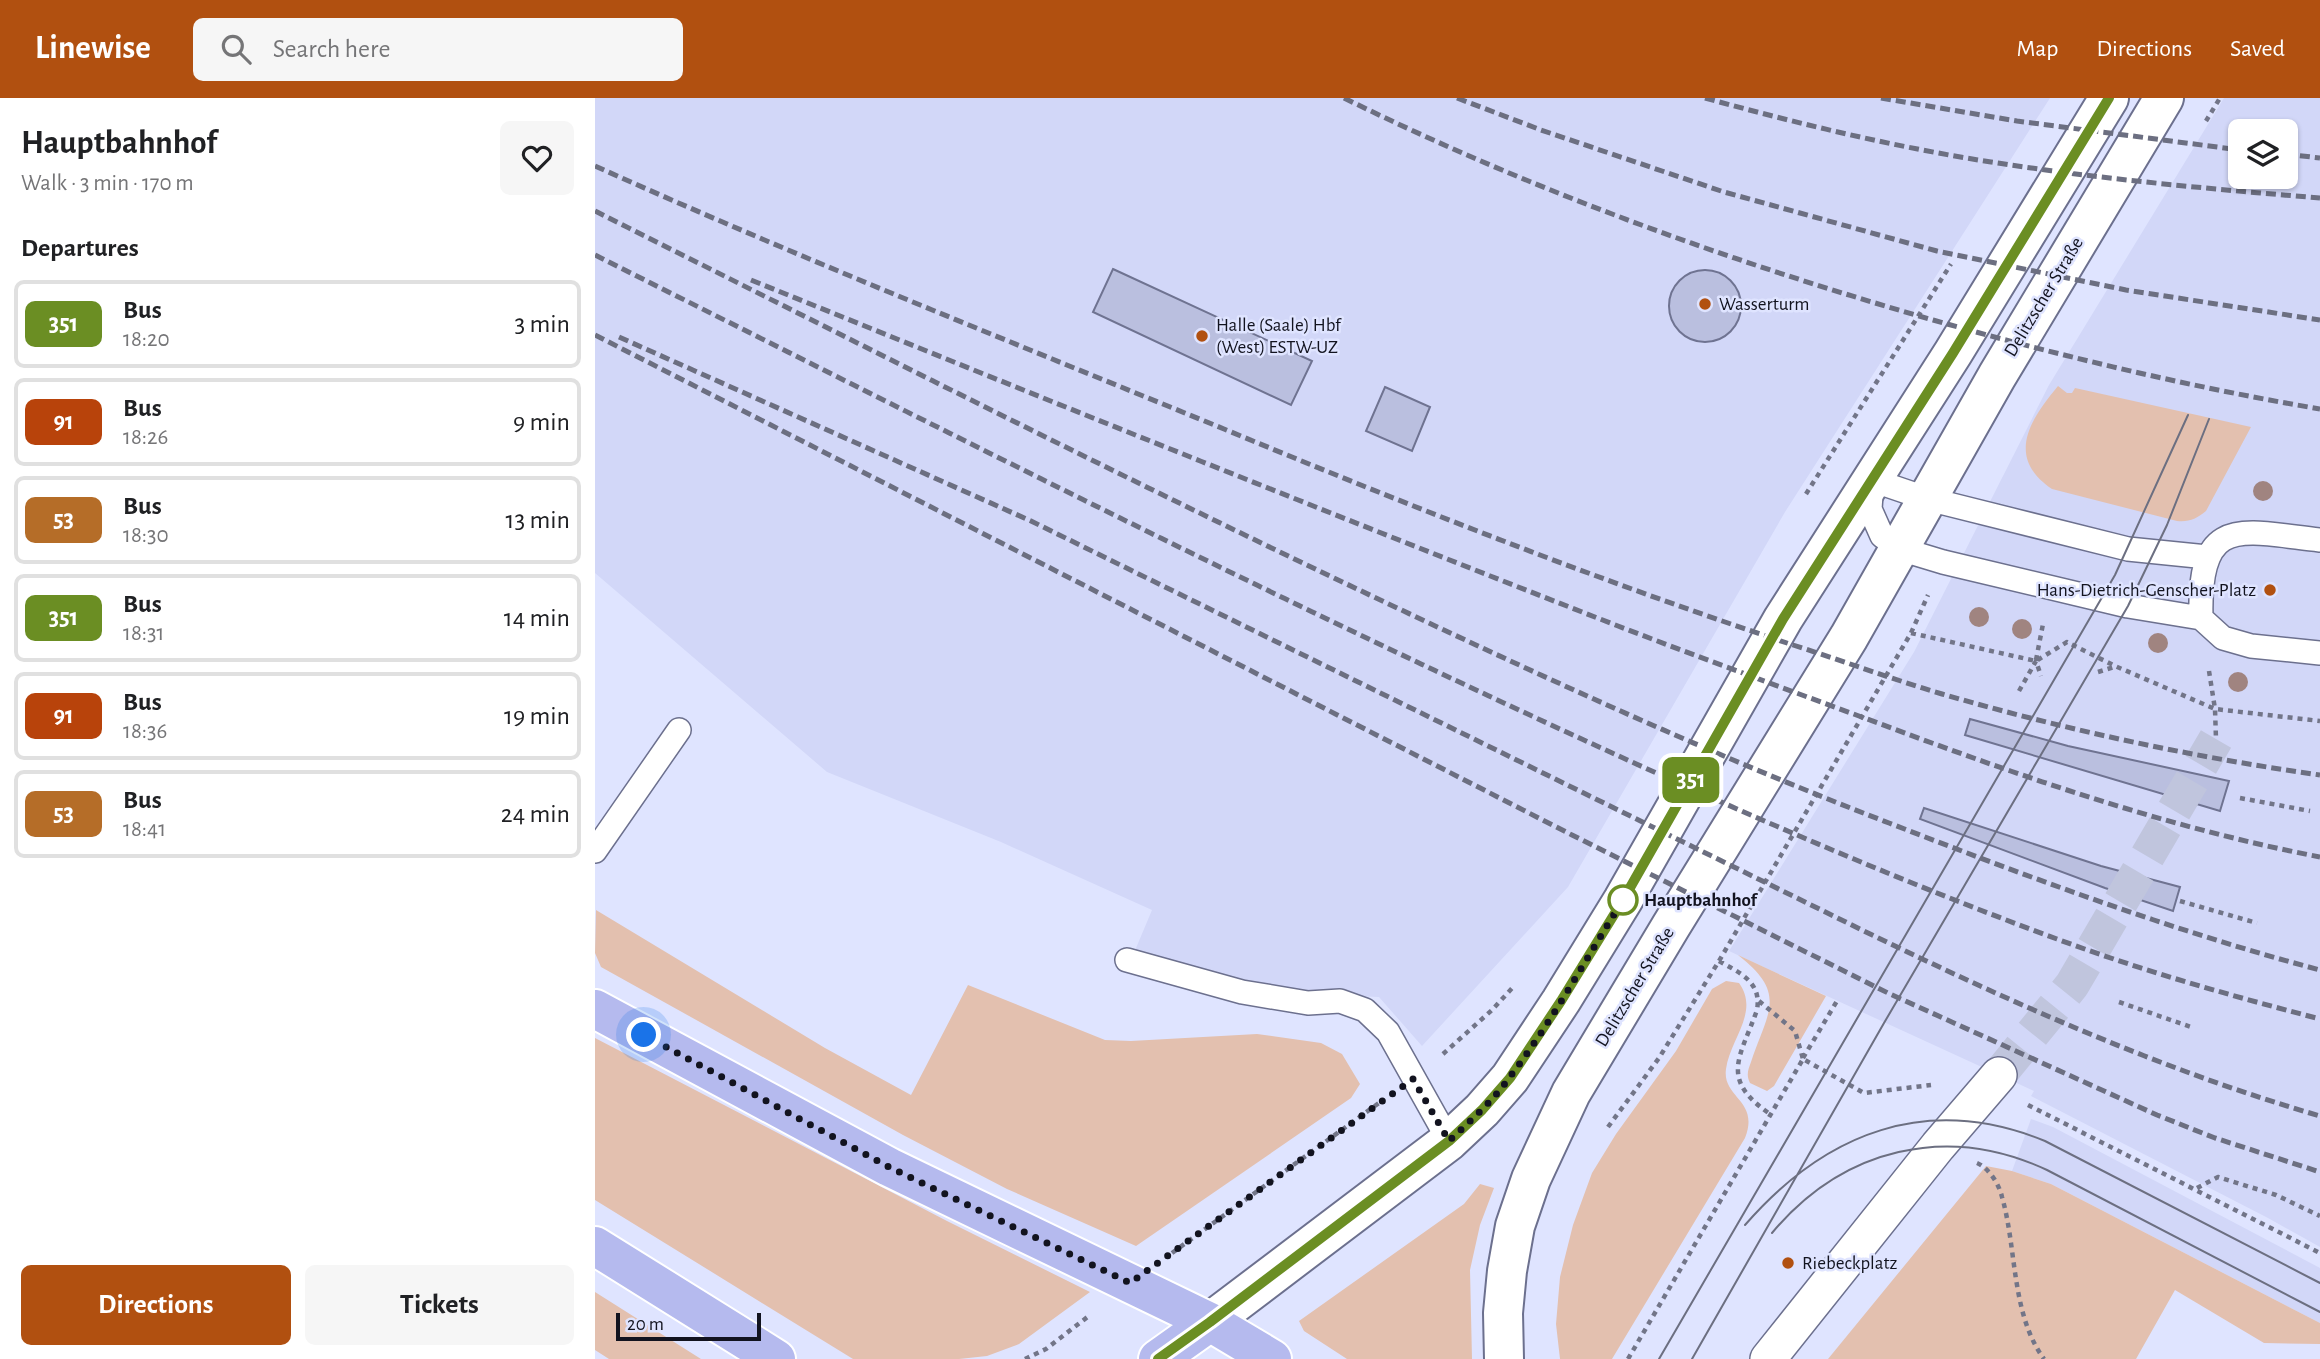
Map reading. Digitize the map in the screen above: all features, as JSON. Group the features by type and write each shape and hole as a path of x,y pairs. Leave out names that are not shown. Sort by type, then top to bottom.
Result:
{"main road":[{"path":"1158,1359 1449,1141 1482,1110 1510,1078 1623,900 1783,619 2109,98"},
{"name":"Delitzscher Straße","path":"1504,1359 1503,1313 1515,1226 1531,1179 1571,1093 1849,637 2070,251 2164,98"},
{"path":"595,1009 889,1167 1210,1322 1272,1359"},
{"path":"595,1246 776,1359"}],"street":[{"path":"1769,1359 1991,1082"}],"lane":[{"path":"2207,557 2128,549 1928,499 1872,480 1870,509 1882,536 1900,549 1943,562 2128,606 2201,618 2223,638 2251,646 2320,653"},
{"path":"2201,618 2200,587 2207,557 2225,537 2245,531 2320,540"},
{"path":"595,851 679,730"},
{"path":"1127,960 1242,992 1308,1003 1340,1001 1365,1010 1388,1032 1449,1141"}],"path":[{"path":"1800,503 1954,260"},
{"path":"1911,633 2036,661"},
{"path":"2018,691 2036,661 2067,642 2215,709 2320,722"},
{"path":"2036,661 2041,676"},
{"path":"2098,672 2115,666"},
{"path":"2215,709 2216,739"},
{"path":"2240,798 2310,811"},
{"path":"2180,901 2257,923"},
{"path":"1719,961 1745,975 1752,982 1759,1000 1795,1031 1803,1059 1864,1093 1991,1082 2026,1103 2320,1253"},
{"path":"1025,1359 1046,1349 1130,1283 1413,1079 1462,1039 1519,980"},
{"path":"1759,1000 1737,1066 1737,1077 1746,1095 1770,1114"},
{"path":"1628,1359 1837,1001"},
{"path":"2119,1002 2192,1027"},
{"path":"1986,1166 2002,1194 2022,1305 2035,1347 2044,1359"},
{"path":"2196,1189 2218,1177 2276,1195 2320,1216"}],"shaded area":[{"path":"595,98 2050,98 1785,512 1568,887 1422,1046 1379,997 1256,992 1131,960 1152,910 1001,842 827,772 595,573"},
{"path":"2224,98 2320,98 2320,1247 2031,1096 2034,1091 1729,951 1914,652 2049,385"},
{"path":"2058,386 2067,393 2072,393 2075,388 2251,427 2206,511 2193,519 2177,521 2052,489 2038,477 2029,464 2027,438 2031,425"},
{"path":"596,910 825,1048 911,1095 968,985 1105,1040 1257,1034 1321,1043 1342,1054 1360,1084 1351,1098 1136,1246 1007,1189 903,1135 601,967 595,953"},
{"path":"1738,955 1826,996 1774,1086 1767,1091 1750,1083 1748,1075 1768,1016 1769,993 1764,981"},
{"path":"1726,981 1739,983 1745,994 1745,1015 1729,1058 1726,1079 1748,1115 1745,1138 1612,1359 1560,1359 1556,1324 1560,1277 1573,1225 1592,1173 1616,1134 1676,1051 1712,989"},
{"path":"595,1038 947,1221 1090,1292 1019,1344 987,1356 959,1359 853,1359 595,1200"},
{"path":"2031,1119 2053,1127 2320,1268 2320,1323 2051,1184 2012,1171"},
{"path":"1986,1166 2012,1171 2051,1184 2320,1323 2320,1344 2264,1343 2175,1290 2136,1359 1828,1359"},
{"path":"1480,1184 1494,1188 1480,1225 1470,1270 1472,1359 1347,1359 1304,1331 1299,1321 1464,1204"},
{"path":"595,1292 701,1359 609,1359 595,1350"}],"building":[{"name":"Halle (Saale) Hbf (West) ESTW-UZ","path":"1113,269 1312,361 1291,405 1093,312"},
{"name":"Wasserturm","path":"1712,270 1731,280 1739,292 1739,320 1731,332 1719,340 1698,342 1679,332 1671,320 1669,299 1679,280 1691,272"},
{"path":"1385,387 1430,407 1412,451 1366,431"},
{"path":"1970,719 2068,746 2229,781 2220,811 1965,735"},
{"path":"1924,808 2101,866 2180,887 2173,911 1920,819"}],"tunnel":[{"path":"1999,1075 2072,985 2216,739"}],"tram line":[{"path":"1659,1359 2115,575 2188,415"},
{"path":"1692,1359 1884,1023 2128,606 2167,525 2209,419"},
{"path":"1745,1225 1776,1193 1809,1166 1844,1145 1881,1130 1920,1122 1960,1121 2002,1127 2045,1141 2320,1283"},
{"path":"1772,1233 1800,1204 1831,1181 1864,1163 1899,1152 1935,1147 1972,1148 2009,1156 2047,1170 2320,1312"}],"railway":[{"path":"1344,98 1415,132 1560,194 1708,249 1857,298 2077,358 2174,381 2320,409"},
{"path":"1457,98 1541,130 1724,192 1937,251 2126,290 2320,320"},
{"path":"1705,98 1847,134 1991,162 2155,183 2320,198"},
{"path":"1881,98 2017,121 2228,148"},
{"path":"2298,155 2320,158"},
{"path":"595,166 830,267 1436,515 1721,621 1942,694 2082,731 2224,760 2320,775"},
{"path":"595,211 1219,522 1486,650 1657,727 1942,844 2156,921 2320,970"},
{"path":"595,255 1264,589 1700,792 1842,854 2057,939 2122,962 2320,1019"},
{"path":"751,280 1509,583 1932,743 2152,816 2320,857"},
{"path":"595,335 1572,835 1890,994 2157,1115 2215,1138 2320,1172"},
{"path":"619,337 1031,521 1975,984 2145,1056 2261,1098 2320,1116"}],"bus line":[{"name":"351","path":"1158,1359 1449,1141 1482,1110 1510,1078 1623,900 1783,619 1953,353 2109,98"}],"place":[{"name":"Wasserturm","path":"1705,304"},
{"name":"Halle (Saale) Hbf (West) ESTW-UZ","path":"1202,336"},
{"name":"Hans-Dietrich-Genscher-Platz","path":"2270,590"},
{"name":"Hauptbahnhof","path":"1623,900"},
{"name":"Riebeckplatz","path":"1788,1263"}],"route":[{"path":"644,1035 889,1167 1130,1283 1413,1079 1449,1141 1482,1110 1510,1078 1623,900"}]}
